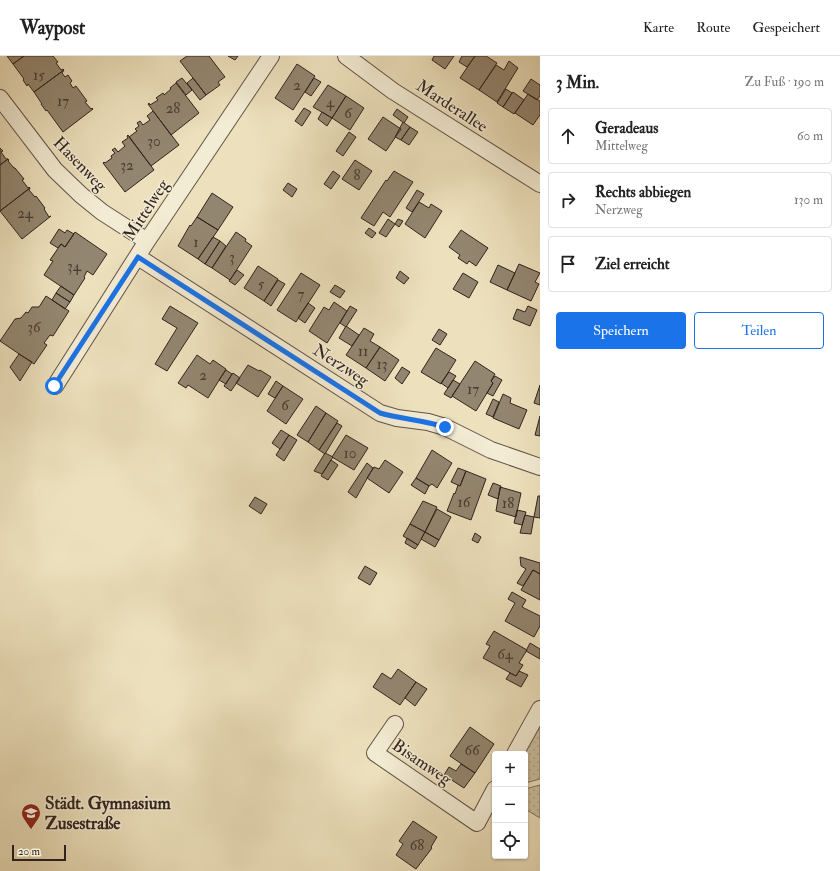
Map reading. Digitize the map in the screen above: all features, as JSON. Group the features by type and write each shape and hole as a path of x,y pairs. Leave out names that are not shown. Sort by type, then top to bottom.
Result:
{"street":[{"name":"Mittelweg","path":"54,386 147,242 271,56"},
{"name":"Marderallee","path":"346,56 393,91 540,184"},
{"name":"Hasenweg","path":"0,98 55,170 81,195 102,212 147,242"},
{"name":"Nerzweg","path":"138,257 380,413 397,418 428,422 445,427 491,450 540,467"},
{"path":"517,751 540,709"},
{"name":"Bisamweg","path":"395,724 375,753 477,823 492,795"}],"shaded area":[{"path":"540,721 540,779 528,782 528,751 523,751"},
{"path":"540,785 540,818 528,811 528,788"}],"building":[{"path":"7,56 24,56 13,64"},
{"path":"24,56 53,56 58,62 56,63 61,70 64,70 34,92 28,84 27,86 23,80 24,79 13,64"},
{"path":"187,56 209,56 225,77 218,82 220,85 206,95 180,61"},
{"path":"228,56 238,56 235,60"},
{"path":"434,56 454,56 445,69 432,60"},
{"path":"462,56 475,56 467,67 459,62"},
{"path":"475,56 486,56 497,63 479,90 460,78"},
{"path":"509,61 518,68 497,102 479,90 496,65 504,70"},
{"path":"297,64 315,76 293,110 275,98"},
{"path":"64,70 62,73 65,77 68,75 72,81 70,83 73,88 76,86 87,101 85,102 91,109 93,109 63,132 47,110 46,111 34,92"},
{"path":"182,78 192,90 186,95 176,82"},
{"path":"193,78 206,95 200,100 187,83"},
{"path":"314,78 321,82 311,96 305,92"},
{"path":"531,79 540,85 540,96 537,100 523,91"},
{"path":"176,83 199,113 171,135 148,104 149,103 150,105 158,100 156,98 163,93 164,95"},
{"path":"328,85 346,96 332,118 313,107"},
{"path":"506,89 512,93 503,107 497,103"},
{"path":"513,92 524,100 514,114 503,107"},
{"path":"528,94 540,101 540,115 533,125 515,113"},
{"path":"346,96 364,108 350,130 332,118"},
{"path":"304,108 311,112 302,126 295,121"},
{"path":"397,109 408,117 404,123 393,115"},
{"path":"153,111 179,145 151,166 129,137 137,131 135,129 139,126 137,123 140,121 143,125 150,120 147,116"},
{"path":"322,112 332,118 327,126 318,119"},
{"path":"383,117 401,129 386,151 368,139"},
{"path":"403,122 410,127 401,140 395,137"},
{"path":"410,127 418,132 409,145 401,140"},
{"path":"349,132 356,137 343,156 336,151"},
{"path":"128,135 154,170 125,192 103,163 112,158 111,156 115,153 112,150 115,148 118,152 125,146 122,142 128,138"},
{"path":"0,148 6,159 8,159 0,165"},
{"path":"8,159 8,161 24,179 22,180 28,188 30,188 0,211 0,165"},
{"path":"355,160 372,171 359,190 342,179"},
{"path":"333,171 340,176 331,189 324,184"},
{"path":"394,171 413,182 390,217 383,212 374,226 361,218 386,180 387,181"},
{"path":"288,183 297,189 292,197 283,190"},
{"path":"30,188 29,190 35,197 36,196 45,208 44,209 49,217 51,216 22,239 0,211"},
{"path":"417,190 424,194 412,212 406,208"},
{"path":"212,193 233,207 218,230 197,217"},
{"path":"419,202 429,208 431,204 442,211 425,238 405,224"},
{"path":"197,217 218,230 198,259 178,246 190,225 191,226"},
{"path":"388,219 395,224 386,237 379,233"},
{"path":"398,219 403,221 399,227 395,224"},
{"path":"369,228 376,233 372,238 365,233"},
{"path":"59,229 65,233 67,230 74,234 65,247 61,244 58,248 50,243"},
{"path":"461,230 488,248 476,266 469,261 467,264 458,258 460,255 449,247"},
{"path":"75,232 107,254 93,275 87,271 84,277 85,278 74,295 44,275 53,261 50,260 61,244 65,247"},
{"path":"236,232 246,239 245,241 252,246 230,280 212,268"},
{"path":"213,237 220,241 205,264 198,259"},
{"path":"220,241 226,246 212,268 205,264"},
{"path":"519,264 540,273 535,282 539,284 531,301 507,290"},
{"path":"498,265 515,273 507,290 490,282"},
{"path":"258,266 278,279 264,301 244,288"},
{"path":"237,270 244,275 235,285 229,281"},
{"path":"400,271 409,278 404,284 396,278"},
{"path":"301,273 320,285 296,322 277,310"},
{"path":"463,273 478,282 469,298 453,289"},
{"path":"278,280 285,284 271,306 264,301"},
{"path":"335,285 345,291 340,298 330,292"},
{"path":"61,286 74,295 70,302 56,293"},
{"path":"56,293 70,302 65,309 52,300"},
{"path":"46,296 69,311 53,336 50,335 44,343 47,345 34,364 0,341 15,319 21,318 26,312 28,313 32,307 39,307"},
{"path":"334,302 347,311 327,343 309,331 324,307 329,310"},
{"path":"308,303 315,308 305,323 298,318"},
{"path":"170,306 198,323 167,371 155,364 177,328 162,319"},
{"path":"350,306 357,310 346,327 340,323"},
{"path":"528,306 537,310 530,326 513,319 517,309 525,312"},
{"path":"346,326 359,335 352,346 339,338"},
{"path":"364,328 374,334 370,341 380,347 366,368 346,355"},
{"path":"439,329 447,334 440,345 432,340"},
{"path":"380,347 399,360 385,381 366,368"},
{"path":"436,348 456,360 441,384 421,372"},
{"path":"19,354 32,362 20,381 10,367"},
{"path":"197,355 210,364 213,360 226,369 208,398 188,385 186,388 178,383"},
{"path":"475,361 495,374 491,381 493,383 476,411 452,396"},
{"path":"248,365 271,377 258,397 236,383"},
{"path":"402,367 410,372 402,384 395,378"},
{"path":"226,370 232,374 226,384 219,380"},
{"path":"449,372 456,376 448,388 441,383"},
{"path":"233,373 240,378 231,391 224,386"},
{"path":"495,376 502,380 493,396 487,393 493,383 491,381"},
{"path":"453,380 460,384 451,398 444,394"},
{"path":"276,381 283,386 275,398 268,394"},
{"path":"540,385 540,405 534,403"},
{"path":"283,386 303,399 286,424 267,411"},
{"path":"503,394 511,398 510,403 527,410 519,429 493,418"},
{"path":"493,399 499,402 493,417 486,414"},
{"path":"316,406 326,413 308,442 297,435"},
{"path":"326,413 338,421 319,450 308,442"},
{"path":"540,416 540,436 535,435"},
{"path":"337,423 342,426 325,454 319,450"},
{"path":"281,430 289,435 280,449 272,443"},
{"path":"289,435 297,440 284,461 276,455"},
{"path":"346,435 368,448 354,470 332,457"},
{"path":"432,450 452,463 437,488 432,484 429,486 416,478"},
{"path":"325,453 333,457 322,474 314,471"},
{"path":"331,460 338,465 328,480 321,476"},
{"path":"385,460 403,472 389,493 367,478 374,467 379,469"},
{"path":"367,463 373,468 356,498 348,492"},
{"path":"458,468 466,471 460,486 451,482"},
{"path":"466,471 486,479 471,520 447,511 454,493 455,494 458,485 460,486"},
{"path":"416,478 429,486 425,494 411,485"},
{"path":"493,483 501,486 498,499 488,495"},
{"path":"500,487 521,493 516,517 496,511"},
{"path":"538,496 540,496 540,518 534,517"},
{"path":"255,497 267,504 261,514 249,506"},
{"path":"423,501 437,507 425,532 410,524"},
{"path":"437,509 451,517 439,540 425,532"},
{"path":"517,510 526,512 522,525 514,523"},
{"path":"525,515 534,517 531,534 520,533"},
{"path":"410,524 425,532 418,545 403,536"},
{"path":"425,532 439,540 435,547 421,539"},
{"path":"475,533 481,537 478,543 472,540"},
{"path":"407,538 418,545 415,549 405,543"},
{"path":"520,557 540,563 540,574 533,570 523,586 517,583 526,569 521,566"},
{"path":"365,566 377,573 370,585 358,578"},
{"path":"533,570 540,574 540,600 521,590"},
{"path":"512,592 526,600 522,607 540,616 540,626 534,637 505,621 515,603 508,599"},
{"path":"494,631 527,650 519,663 523,665 516,676 483,658 490,646 486,644"},
{"path":"530,643 540,649 540,659 526,651"},
{"path":"398,669 416,682 400,705 373,687 382,673 391,679"},
{"path":"519,671 528,675 521,687 506,679 510,673 516,676"},
{"path":"416,682 427,689 415,706 405,698"},
{"path":"470,727 494,744 475,773 450,756"},
{"path":"461,764 475,773 464,788 444,775 449,767 456,771"},
{"path":"413,821 437,837 431,847 432,848 416,869 396,855 403,844 399,841"}],"place":[{"name":"Städt. Gymnasium Zusestraße","path":"31,830"}],"route":[{"path":"54,386 138,257 380,413 397,418 428,422 445,427"}]}
